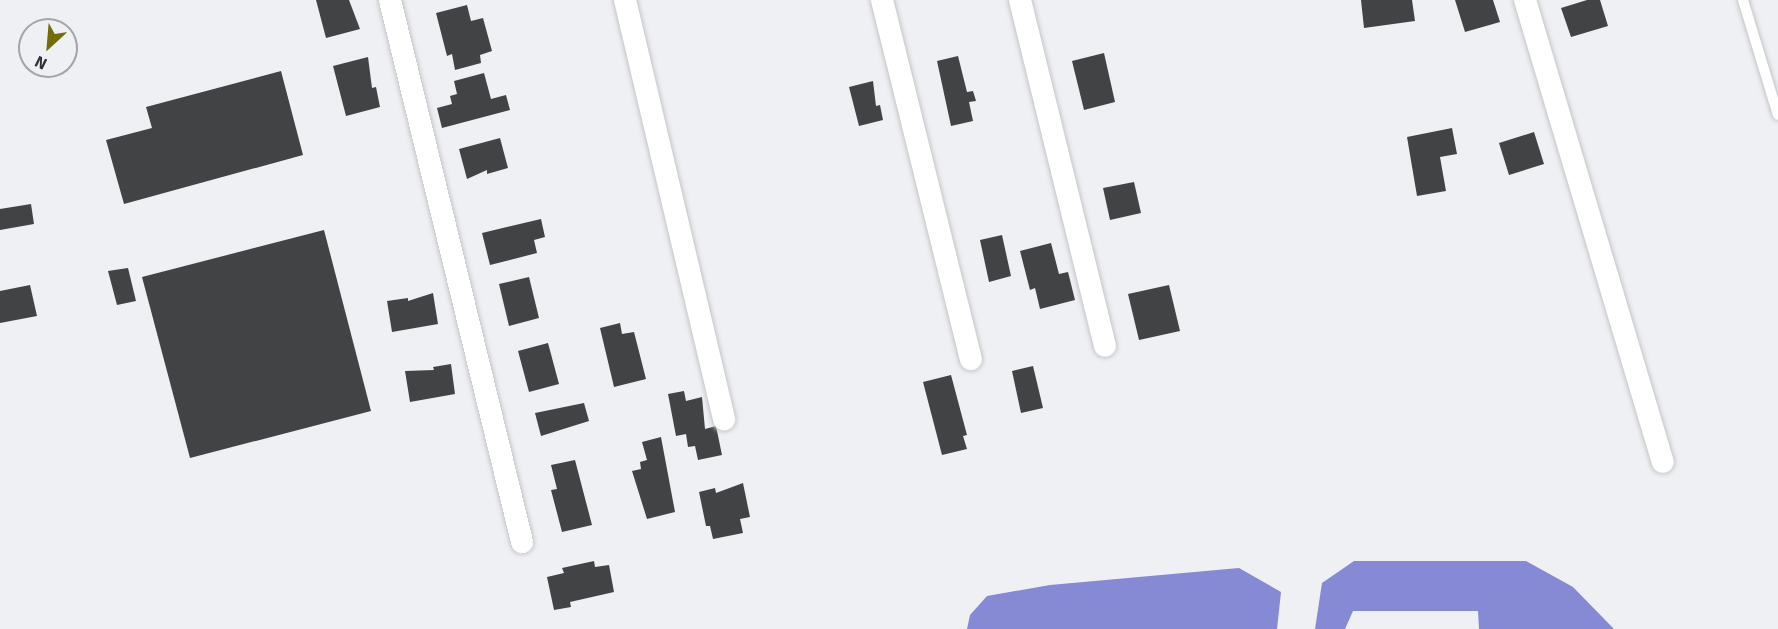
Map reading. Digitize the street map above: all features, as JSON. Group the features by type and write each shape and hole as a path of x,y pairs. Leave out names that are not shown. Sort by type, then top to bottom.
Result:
{"street":[{"path":"390,0 522,542"},
{"path":"625,0 724,419"},
{"path":"882,0 971,359"},
{"path":"1020,0 1105,345"},
{"path":"1525,0 1663,462"}],"lane":[{"path":"1743,0 1778,115"}],"water":[{"path":"1354,561 1526,561 1573,587 1614,629 1479,629 1478,611 1353,611 1345,629 1315,629 1322,583"},
{"path":"1239,568 1281,592 1277,629 967,629 970,615 987,596 1050,585"}],"building":[{"path":"316,0 349,0 360,29 326,38"},
{"path":"1361,0 1412,0 1415,21 1364,28"},
{"path":"1455,0 1493,0 1500,22 1465,32"},
{"path":"1587,0 1600,0 1608,26 1571,37 1561,8"},
{"path":"467,5 471,21 483,18 492,51 480,55 481,63 455,70 452,54 447,56 436,13"},
{"path":"1104,53 1115,102 1084,110 1072,61"},
{"path":"958,56 967,92 973,91 976,101 969,102 973,121 951,126 937,61"},
{"path":"368,57 372,88 376,87 380,107 346,116 333,66"},
{"path":"281,71 303,155 124,204 106,140 152,128 146,107"},
{"path":"484,73 491,99 506,95 510,110 442,128 437,108 452,104 450,96 457,94 454,81"},
{"path":"873,81 876,106 880,105 883,120 859,126 849,87"},
{"path":"1452,128 1457,154 1440,157 1446,191 1417,196 1407,137"},
{"path":"1534,132 1544,164 1509,175 1499,143"},
{"path":"500,138 508,168 487,174 487,170 467,179 459,149"},
{"path":"1134,182 1141,213 1110,220 1103,188"},
{"path":"31,204 34,224 0,230 0,209"},
{"path":"541,219 545,237 534,240 537,253 490,265 482,233"},
{"path":"324,230 371,411 190,458 142,277"},
{"path":"1002,235 1011,276 989,282 980,240"},
{"path":"1051,243 1059,274 1068,272 1075,300 1040,309 1035,288 1030,290 1020,251"},
{"path":"128,268 136,301 117,305 108,271"},
{"path":"529,277 539,318 509,326 499,284"},
{"path":"30,285 37,316 0,323 0,291"},
{"path":"1169,285 1180,331 1139,340 1128,294"},
{"path":"433,293 438,324 392,332 387,301 408,298 408,301"},
{"path":"620,323 622,334 634,332 646,379 614,387 600,328"},
{"path":"548,343 559,384 529,392 518,351"},
{"path":"451,364 455,394 410,402 405,371 434,370 433,367"},
{"path":"1033,366 1043,408 1021,413 1012,371"},
{"path":"951,375 967,435 963,436 967,449 942,455 923,382"},
{"path":"684,391 686,401 702,397 705,429 716,426 722,455 698,460 695,446 688,447 686,434 676,436 668,394"},
{"path":"584,403 589,421 541,436 535,413"},
{"path":"661,437 675,512 647,519 632,471 641,469 640,462 647,460 642,442"},
{"path":"575,460 592,525 562,532 551,490 557,489 551,465"},
{"path":"743,483 750,517 740,519 743,533 713,539 710,526 706,526 699,492 715,488 716,493"},
{"path":"594,561 595,567 609,565 614,592 570,602 571,607 554,610 547,577 564,573 562,568"}]}
